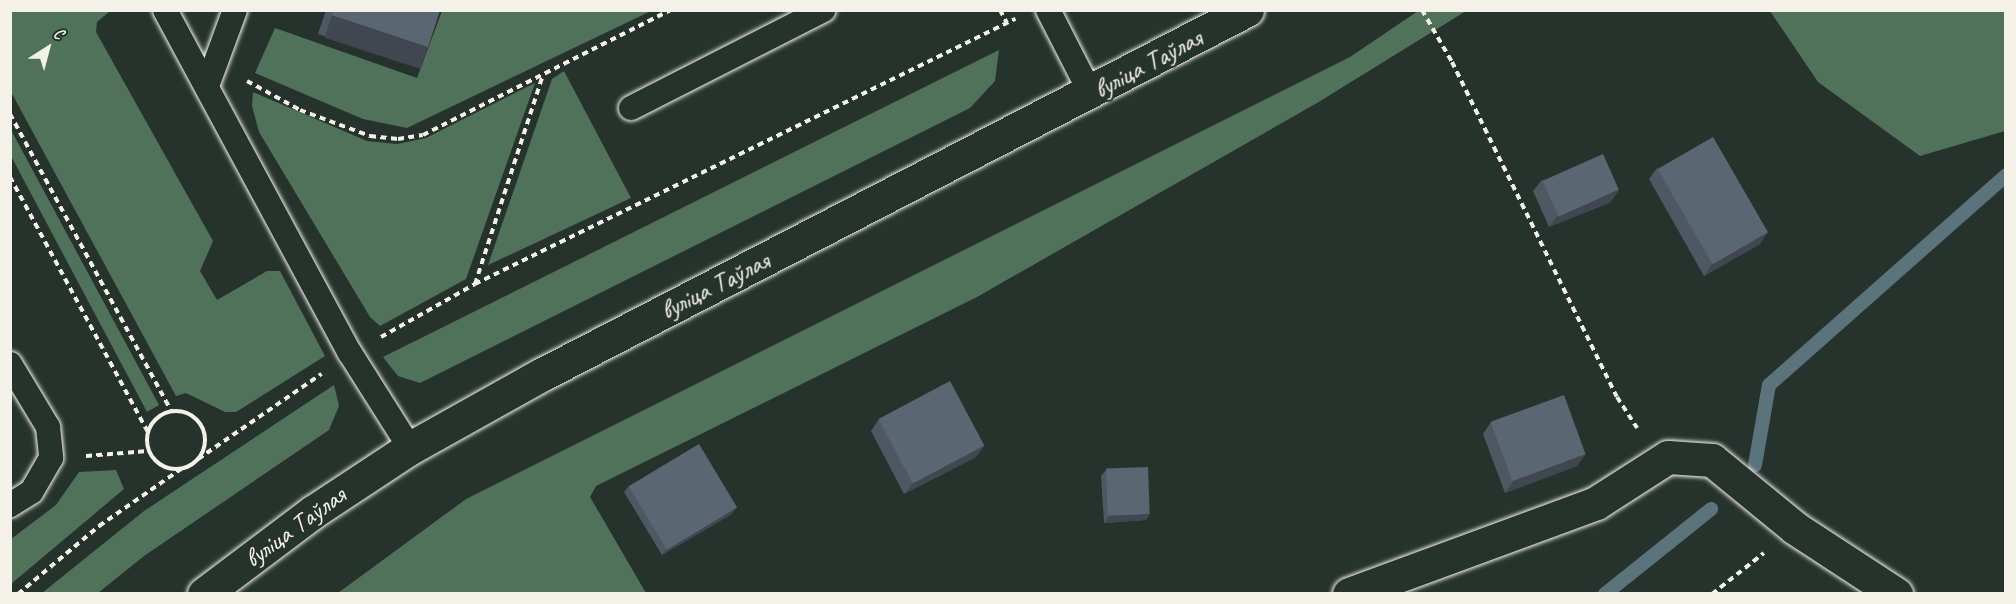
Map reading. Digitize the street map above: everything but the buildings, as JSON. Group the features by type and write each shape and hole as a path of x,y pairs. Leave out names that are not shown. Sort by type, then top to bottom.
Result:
{"street":[{"name":"вуліца Таўлая","path":"204,594 313,512 410,448 539,376 1090,94 1247,10"},
{"path":"1349,594 1596,502 1668,457 1712,460 1795,528 1896,594"}],"lane":[{"path":"165,10 350,353 410,448"},
{"path":"207,86 235,10"},
{"path":"631,108 823,10"},
{"path":"1038,13 1090,94"},
{"path":"10,364 48,427 51,458 31,492 10,505"}],"path":[{"path":"247,81 334,124 370,136 398,139 423,135 670,10"},
{"path":"1000,10 1007,23"},
{"path":"1422,10 1452,62 1617,397"},
{"path":"18,594 99,526 350,353 475,284 1007,23 1038,13"},
{"path":"475,284 543,74"},
{"path":"10,114 171,411"},
{"path":"10,177 148,432 148,451 162,466 181,469"},
{"path":"148,432 156,418 171,411 188,413 202,425 205,442 198,459"},
{"path":"51,458 148,451"},
{"path":"1712,594 1795,528"}],"green space":[{"path":"442,10 651,11 407,128 363,119 255,73 275,28 417,78"},
{"path":"10,11 110,11 97,22 96,32 213,241 200,271 217,300 267,271 280,271 325,356 236,412 225,412 186,393 176,396 11,92"},
{"path":"1418,11 1466,11 1317,103 977,297 596,486 590,497 646,593 338,593 466,499 1350,57"},
{"path":"1770,11 2005,11 2005,131 1920,156 1818,82"},
{"path":"999,50 995,81 970,108 420,383 398,376 383,357"},
{"path":"564,71 631,198 488,265 552,79"},
{"path":"535,83 466,279 380,326 370,317 259,132 252,106 253,92 367,141 397,144 426,138"},
{"path":"10,128 159,405 147,412 11,156"},
{"path":"334,385 339,406 329,430 144,556 98,593 42,593 144,511"},
{"path":"116,470 124,489 11,584 11,539 56,505 79,472"}],"waterway":[{"path":"1755,465 1769,385 2006,175"},
{"path":"1605,594 1711,509"}]}
